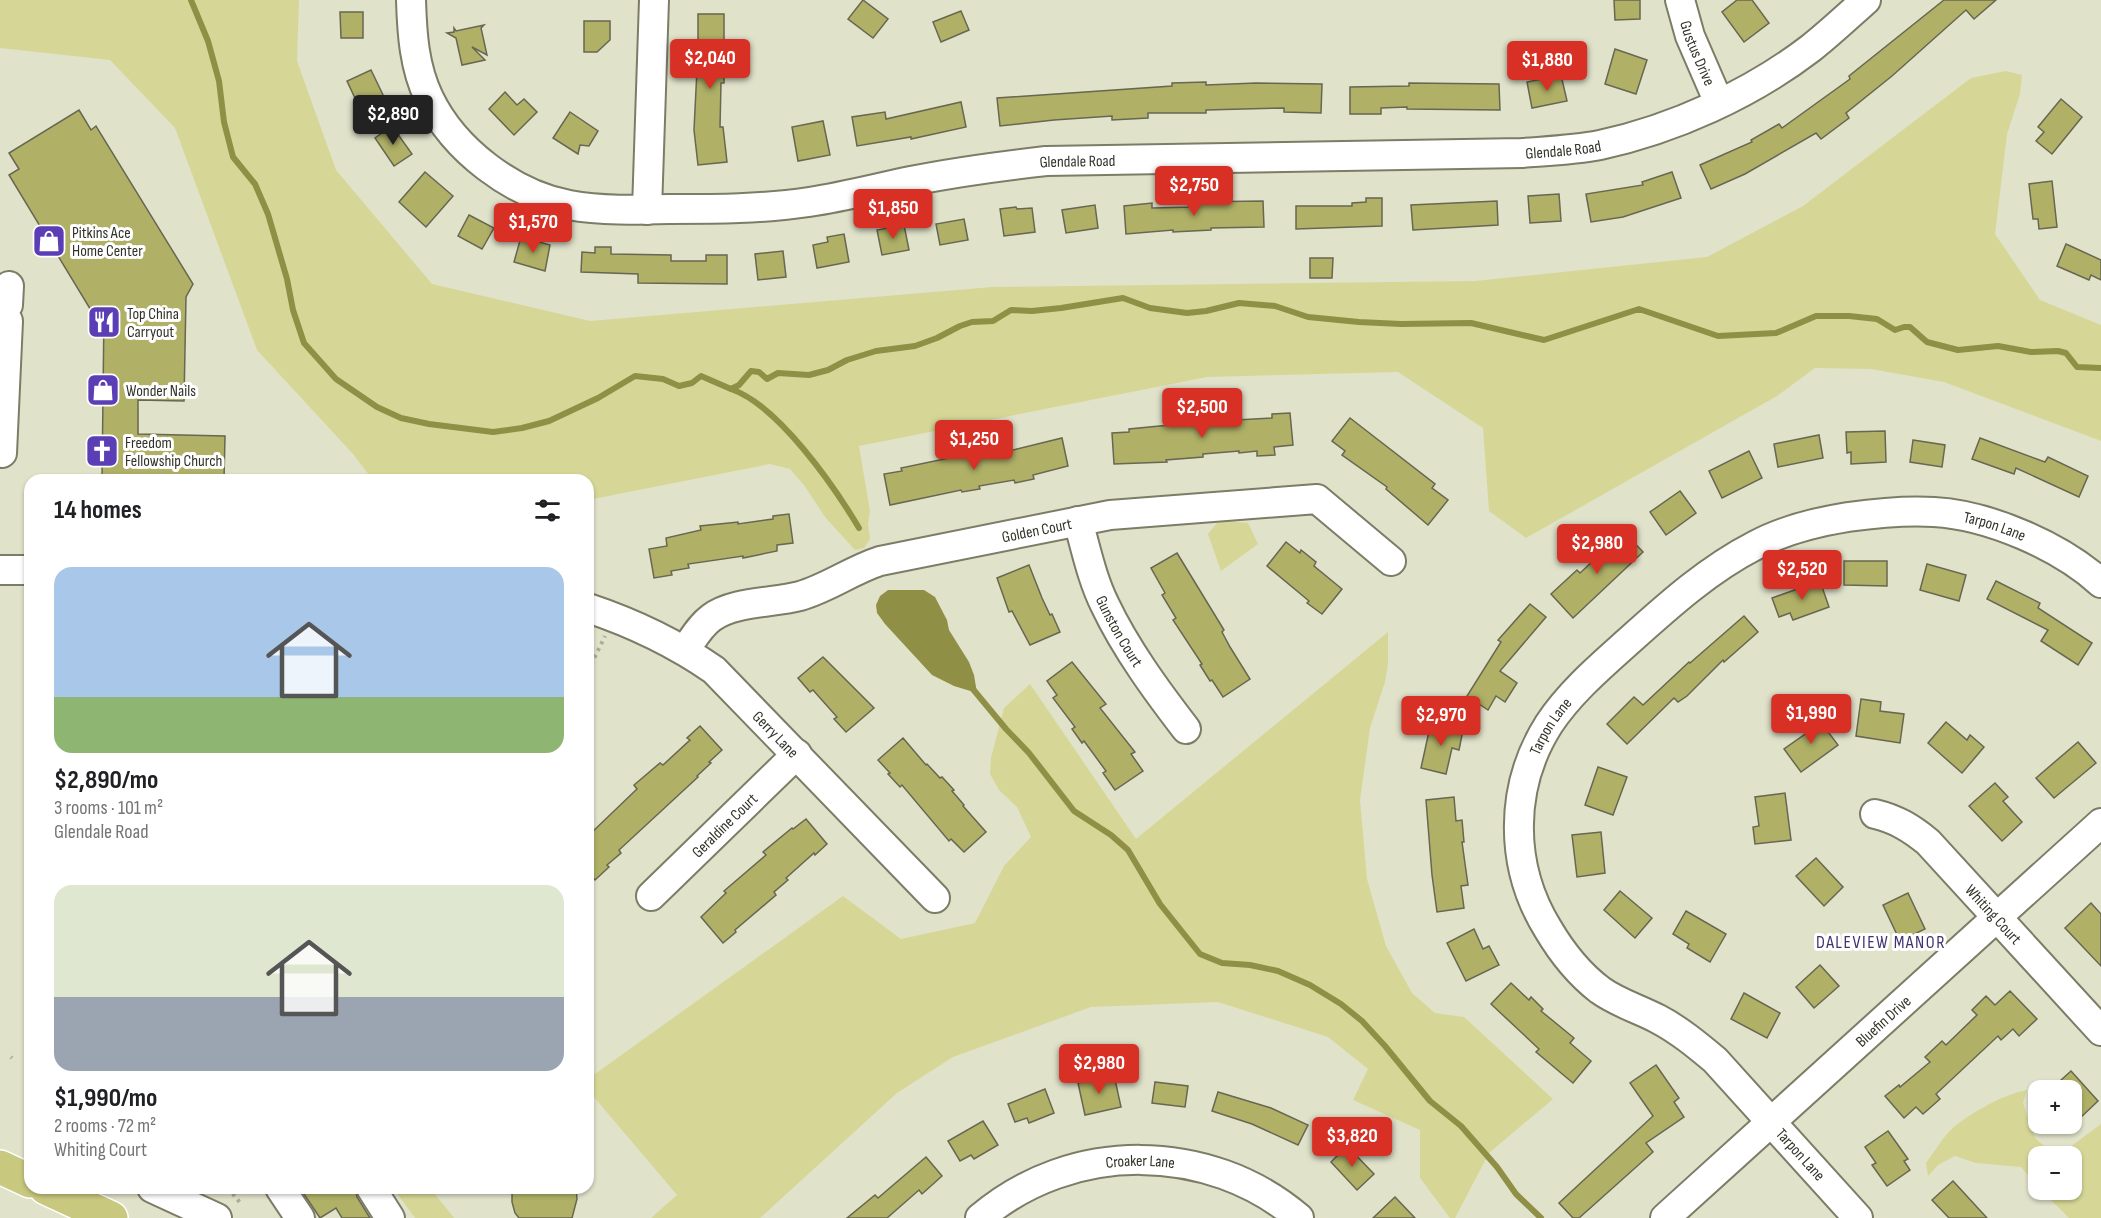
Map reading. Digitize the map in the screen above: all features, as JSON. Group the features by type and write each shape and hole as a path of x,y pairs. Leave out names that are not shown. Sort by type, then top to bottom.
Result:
{"main road":[{"path":"0,1167 24,1178"},
{"path":"59,1194 111,1218"}],"street":[{"name":"Glendale Road","path":"411,0 412,32 418,65 428,96 457,139 486,165 513,183 540,196 567,205 647,210 774,207 813,202 980,168 1046,161 1557,151 1598,145 1639,135 1745,90 1791,62 1866,0"},
{"path":"647,210 654,0"},
{"name":"Gustus Drive","path":"1680,0 1690,36 1719,102"},
{"path":"2,453 8,304"},
{"name":"Golden Court","path":"685,650 711,617 730,610 799,596 880,561 1110,515 1317,499 1391,561"},
{"name":"Tarpon Lane","path":"1858,1218 1714,1060 1688,1038 1658,1019 1615,1000 1598,988 1565,955 1547,928 1529,888 1522,867 1518,841 1519,811 1524,781 1534,752 1548,725 1567,701 1670,604 1726,562 1758,543 1791,530 1828,520 1869,514 1936,512 1960,516 2005,529 2042,544 2076,564 2101,583"},
{"name":"Gunston Court","path":"1078,521 1091,570 1104,604 1125,642 1186,729"},
{"path":"0,570 24,570"},
{"name":"Gerry Lane","path":"601,613 685,650 714,670 935,898"},
{"name":"Geraldine Court","path":"651,896 797,754"},
{"name":"Whiting Court","path":"1875,814 1892,818 1911,828 1928,842 2101,1031"},
{"name":"Bluefin Drive","path":"1665,1218 2101,823"},
{"name":"Croaker Lane","path":"981,1218 1020,1190 1044,1178 1083,1166 1116,1160 1150,1159 1177,1161 1210,1169 1242,1181 1272,1198 1299,1218"},
{"path":"165,1194 217,1218"},
{"path":"284,1194 300,1218"},
{"path":"375,1194 390,1218"}],"path":[{"path":"594,644 601,613"},
{"path":"233,1194 242,1205"}],"green space":[{"path":"0,0 299,0 297,61 336,170 432,284 590,321 992,287 1475,281 1707,257 1803,206 1971,78 2006,71 2022,75 2020,94 2007,134 1995,234 2040,300 2101,325 2101,441 1944,382 1871,369 1815,368 1777,396 1526,538 1489,511 1483,428 1398,372 1207,377 859,446 870,511 868,524 870,539 864,548 855,550 825,517 804,485 790,469 770,464 594,499 594,474 368,474 353,454 257,350 175,128 110,60 0,48"},
{"path":"1228,521 1248,523 1258,544 1221,571 1208,534 1217,523"},
{"path":"1388,632 1388,664 1385,682 1370,728 1360,800 1367,879 1386,946 1412,993 1435,1013 1464,1017 1553,1099 1489,1153 1455,1218 1450,1218 1420,1178 1420,1130 1353,1100 1368,1069 1328,1037 1218,1002 1091,1007 953,1057 897,1093 760,1218 651,1218 677,1195 594,1097 594,1075 843,896 901,939 975,923 1004,866 1031,837 1017,807 999,790 990,774 991,758 1004,708 1030,684 1136,839"},
{"path":"2027,1090 2023,1103 2028,1118 2028,1134 2034,1134 2044,1146 2028,1146 2028,1175 2021,1167 1976,1163 1955,1156 1938,1165 1928,1176 1926,1163 1943,1138 1972,1114 2008,1095"},
{"path":"2101,1124 2101,1218 2069,1218 2051,1200 2082,1200 2082,1146 2071,1146"},
{"path":"397,1194 435,1194 454,1218 415,1218"}],"shaded area":[{"path":"888,590 924,590 935,597 947,620 949,630 969,662 977,693 954,686 932,675 885,624 877,613 876,605 880,596"}],"building":[{"path":"863,0 888,19 873,38 848,19"},
{"path":"1614,0 1640,0 1640,19 1615,20"},
{"path":"1737,0 1752,0 1769,23 1744,42 1722,12"},
{"path":"1944,0 1996,0 1974,19 1966,10 1892,76 1846,113 1849,118 1821,139 1816,133 1745,174 1711,189 1700,165 1752,142 1751,140 1779,124 1782,128 1850,79 1849,76"},
{"path":"961,11 969,30 941,42 933,22"},
{"path":"340,12 363,12 363,38 341,38"},
{"path":"698,14 724,14 724,83 721,83 720,127 723,127 727,162 698,165 694,130"},
{"path":"584,21 610,21 610,40 597,52 584,52"},
{"path":"484,25 481,28 487,55 472,47 485,60 462,65 456,38 447,33 454,32 454,28 456,31"},
{"path":"1615,49 1647,60 1636,94 1605,84"},
{"path":"371,70 385,99 361,111 347,81"},
{"path":"1561,75 1567,101 1532,108 1527,82"},
{"path":"1206,82 1206,85 1322,84 1321,113 1284,112 1284,108 1206,110 1206,113 1148,113 1148,118 1112,120 1112,116 1000,126 997,98"},
{"path":"1409,83 1499,84 1500,110 1407,109 1407,107 1381,108 1381,114 1350,114 1350,87 1409,86"},
{"path":"505,92 517,105 524,99 537,112 514,135 489,109"},
{"path":"2061,99 2082,117 2052,154 2036,141 2044,132 2038,127"},
{"path":"961,102 966,127 911,139 911,137 857,146 852,117 885,112 886,119"},
{"path":"79,110 91,130 96,126 193,284 186,297 184,401 138,400 138,434 225,436 224,474 102,474 104,312 92,312 9,175 19,169 9,153"},
{"path":"570,112 598,131 589,146 580,145 578,154 553,138"},
{"path":"823,121 830,155 798,161 792,127"},
{"path":"392,126 412,154 394,166 375,138"},
{"path":"425,172 453,196 426,227 399,202"},
{"path":"1672,172 1681,198 1623,217 1591,222 1586,194 1643,185 1642,182"},
{"path":"2052,181 2057,227 2039,229 2038,219 2033,219 2029,184"},
{"path":"1559,194 1561,221 1530,223 1528,196"},
{"path":"1366,198 1382,198 1382,226 1296,229 1296,206 1352,206 1352,203 1366,202"},
{"path":"1263,201 1264,227 1126,234 1124,206 1152,203 1152,208 1192,207 1192,202"},
{"path":"1497,201 1498,225 1413,230 1411,205"},
{"path":"1095,205 1098,228 1066,233 1062,210"},
{"path":"1016,207 1017,209 1032,208 1035,232 1004,236 1000,209"},
{"path":"469,215 494,228 482,249 458,236"},
{"path":"964,219 968,240 940,245 936,224"},
{"path":"904,225 909,250 882,255 877,230"},
{"path":"844,234 849,262 817,268 813,245 828,242 827,237"},
{"path":"521,237 550,245 545,271 514,262"},
{"path":"2066,244 2101,260 2101,280 2091,275 2089,280 2057,266"},
{"path":"595,247 611,247 611,254 671,255 671,261 706,261 706,255 727,255 727,284 638,283 638,274 581,272 582,252 595,253"},
{"path":"783,251 786,277 758,280 755,254"},
{"path":"1310,258 1333,258 1332,278 1310,278"},
{"path":"1290,413 1293,445 1274,447 1275,455 1257,456 1257,451 1239,453 1239,451 1203,454 1203,457 1166,460 1167,462 1114,464 1112,433 1129,432 1129,429 1201,422 1201,418 1236,418 1236,420 1272,418 1272,414"},
{"path":"1350,418 1435,484 1432,488 1448,500 1428,525 1386,489 1387,487 1342,455 1345,451 1332,441"},
{"path":"1885,431 1886,462 1851,464 1851,452 1847,453 1846,432"},
{"path":"1819,435 1823,458 1778,467 1774,444"},
{"path":"1062,438 1068,466 1033,475 1034,479 979,486 980,489 962,492 961,490 890,505 884,474 902,471 901,468 973,453 1008,446 1009,451"},
{"path":"1980,438 2045,462 2048,457 2088,476 2079,497 2016,468 2014,474 1972,459"},
{"path":"1913,440 1945,445 1942,467 1910,462"},
{"path":"1749,451 1762,478 1722,498 1709,471"},
{"path":"1680,491 1696,513 1666,535 1650,512"},
{"path":"789,514 793,543 777,545 777,551 743,558 743,556 688,564 689,568 671,571 672,575 654,578 649,549 667,546 666,538 701,530 700,526 738,522 738,524 773,519 773,516"},
{"path":"1624,532 1643,552 1573,618 1551,594 1577,570 1580,573"},
{"path":"1286,542 1316,562 1314,566 1342,589 1322,614 1267,566"},
{"path":"1177,553 1224,630 1222,632 1250,679 1223,697 1212,680 1210,681 1200,665 1202,664 1173,620 1176,618 1162,595 1165,593 1151,568"},
{"path":"1844,561 1887,561 1887,586 1844,585"},
{"path":"1927,564 1966,575 1959,601 1920,590"},
{"path":"1029,565 1042,598 1060,632 1030,645 1012,611 1009,612 997,578"},
{"path":"1820,581 1829,607 1793,620 1790,613 1779,617 1772,598"},
{"path":"1996,581 2040,603 2038,608 2092,643 2078,665 2041,641 2048,630 1987,599"},
{"path":"1530,604 1546,617 1500,671 1517,683 1505,702 1496,696 1488,710 1467,696 1501,642 1498,640"},
{"path":"1744,616 1758,632 1724,662 1723,660 1687,696 1678,702 1674,698 1627,744 1607,724 1634,697 1643,705 1689,662"},
{"path":"823,657 874,708 846,732 834,719 837,717 813,690 810,692 798,678"},
{"path":"1072,662 1106,704 1100,708 1135,752 1131,754 1143,771 1115,790 1103,773 1106,771 1072,729 1075,727 1053,698 1057,695 1047,681"},
{"path":"1861,699 1881,702 1880,711 1904,714 1900,743 1856,736"},
{"path":"1817,717 1838,745 1801,772 1784,749 1808,732 1804,727"},
{"path":"1431,722 1463,730 1459,750 1452,748 1446,774 1421,768"},
{"path":"1946,722 1967,740 1970,735 1984,747 1962,773 1928,743"},
{"path":"700,726 722,750 698,777 619,850 621,853 595,880 594,830 637,789 634,785 660,763 663,765 690,740 687,738"},
{"path":"903,738 926,765 954,790 952,791 963,806 986,832 964,852 951,839 949,841 878,760"},
{"path":"2078,742 2096,763 2054,798 2036,778"},
{"path":"1598,767 1627,777 1613,815 1585,805"},
{"path":"1995,783 2008,797 2003,801 2022,822 2002,841 1969,806"},
{"path":"1785,793 1791,840 1755,844 1753,827 1759,826 1755,797"},
{"path":"1454,797 1456,821 1462,820 1464,842 1462,842 1468,885 1461,886 1464,908 1437,912 1426,800"},
{"path":"806,819 827,844 786,878 788,880 774,892 776,895 723,943 701,917 726,893 724,891 766,855 763,852"},
{"path":"1601,832 1605,873 1577,877 1572,835"},
{"path":"1816,858 1843,887 1824,906 1796,876"},
{"path":"1620,891 1652,918 1635,938 1604,910"},
{"path":"1908,893 1925,929 1900,941 1883,905"},
{"path":"2091,903 2101,914 2101,966 2065,928"},
{"path":"1686,911 1726,934 1710,962 1687,948 1689,944 1673,934"},
{"path":"1474,929 1483,949 1489,946 1499,965 1466,981 1447,943"},
{"path":"1820,965 1839,986 1814,1008 1796,987"},
{"path":"1511,983 1529,1000 1531,997 1543,1009 1541,1011 1574,1038 1570,1043 1591,1061 1573,1083 1536,1052 1539,1049 1491,1004"},
{"path":"2010,991 2037,1019 2019,1036 2013,1029 2001,1040 1998,1036 1936,1094 1940,1099 1923,1114 1916,1107 1904,1118 1885,1096 1899,1085 1900,1087 1930,1062 1925,1057 1942,1041 1946,1045 1977,1015 1972,1010 1986,996 1995,1005"},
{"path":"1744,993 1780,1013 1767,1038 1731,1019"},
{"path":"1656,1065 1679,1098 1674,1102 1684,1117 1646,1143 1653,1152 1579,1218 1573,1218 1559,1203 1653,1116 1630,1083"},
{"path":"2071,1071 2079,1080 2061,1080"},
{"path":"1114,1075 1121,1107 1085,1115 1078,1083"},
{"path":"1155,1082 1188,1086 1185,1107 1152,1103"},
{"path":"2082,1083 2098,1101 2082,1116"},
{"path":"1045,1089 1054,1113 1029,1123 1027,1118 1015,1122 1008,1104"},
{"path":"1218,1092 1271,1108 1308,1125 1298,1145 1252,1124 1212,1111"},
{"path":"983,1121 998,1145 974,1159 971,1155 960,1161 948,1141"},
{"path":"1888,1131 1908,1159 1904,1161 1910,1170 1887,1186 1872,1165 1876,1163 1865,1147"},
{"path":"1347,1146 1374,1174 1357,1190 1331,1162"},
{"path":"926,1157 942,1176 922,1194 919,1190 887,1218 847,1218 875,1195 878,1198"},
{"path":"1953,1181 1987,1218 1949,1218 1932,1200"},
{"path":"304,1194 356,1194 370,1218 342,1218 336,1208 320,1218"},
{"path":"512,1194 577,1194 577,1199 572,1218 519,1218 512,1202"},
{"path":"1395,1197 1415,1218 1373,1218"}],"waterway":[{"path":"191,0 208,41 219,81 224,122 233,157 255,184 268,214 304,343 336,379 377,407 401,418 429,424 493,432 522,428 549,421 598,398 635,376 663,379 679,386 692,383 701,376 731,389 739,385 751,371 759,372 767,379 778,373 809,375 876,351 915,346 972,322 993,321 1011,310 1032,311 1061,308 1123,298 1150,308 1187,313 1239,303 1275,306 1308,317 1359,322 1471,323 1544,340 1639,309 1718,336 1776,333 1816,316 1849,316 1877,319 1895,330 1910,327 1927,342 1958,350 1998,346 2031,352 2058,351 2066,353 2077,367 2101,368"},
{"path":"731,389 749,398 786,429 820,470 859,528"},
{"path":"972,688 1029,753 1074,811 1111,835 1128,850 1160,904 1200,954 1222,963 1250,965 1278,971 1310,985 1341,1004 1362,1021 1385,1046 1430,1101 1461,1126 1497,1167 1516,1194 1541,1218"}],"place":[{"name":"Pitkins Ace Home Center","path":"49,241"},
{"name":"Top China Carryout","path":"104,322"},
{"name":"Wonder Nails","path":"103,390"},
{"name":"Freedom Fellowship Church","path":"102,451"}],"district":[{"name":"DALEVIEW MANOR","path":"1881,942"}]}
